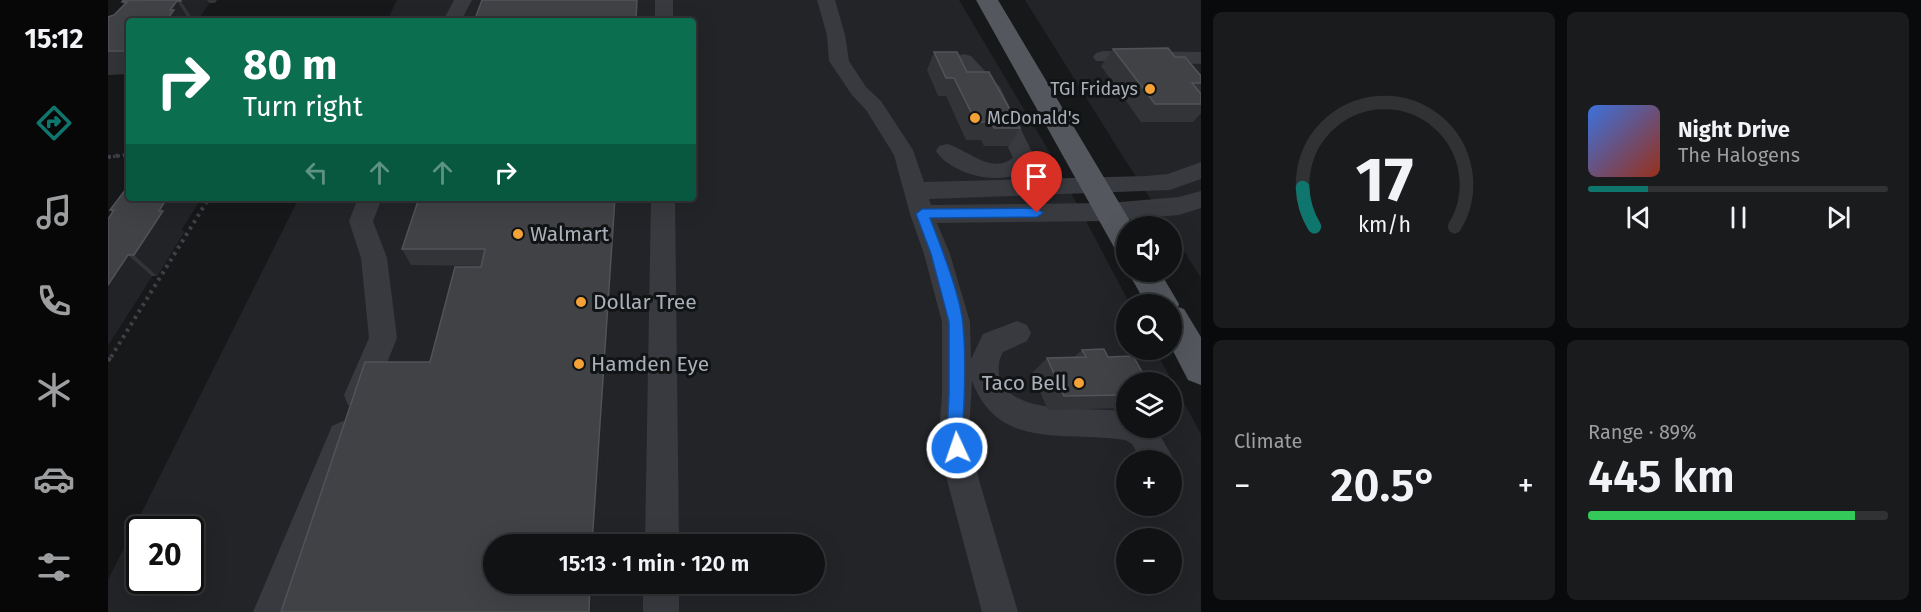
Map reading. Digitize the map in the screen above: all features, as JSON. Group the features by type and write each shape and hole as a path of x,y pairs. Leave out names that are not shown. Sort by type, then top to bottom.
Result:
{"main road":[{"path":"987,0 1116,224"},
{"path":"1182,336 1201,369"}],"lane":[{"path":"454,18 463,0"},
{"path":"664,0 664,18"},
{"path":"826,0 836,35 839,61 859,91 874,106 905,155 918,202 938,254 956,322 957,384 954,432 963,480 1000,612"},
{"path":"1103,57 1201,58"},
{"path":"947,151 972,167 1007,171 1018,168 1025,160 990,87 964,60"},
{"path":"918,202 1095,186 1170,182 1201,170"},
{"path":"918,202 1109,212 1179,206 1201,199"},
{"path":"271,612 383,338 374,258 361,221 369,201"},
{"path":"662,534 663,201"},
{"path":"1017,333 993,343 984,361 988,385 1001,404 1028,418 1116,424"},
{"path":"661,594 661,612"}],"path":[{"path":"108,157 126,155"},
{"path":"108,361 207,201"}],"shaded area":[{"path":"397,0 959,0 1050,153 1116,278 1116,282 1118,282 1125,294 1116,294 1116,360 1160,360 1167,372 1116,372 1116,438 1182,438 1182,399 1201,434 1201,612 108,612 108,580 126,544 126,594 204,594 204,516 140,516 298,201 696,201 696,18 388,18"},
{"path":"1025,0 1201,0 1201,278 1182,248 1182,216 1161,216"}],"building":[{"path":"123,0 181,0 177,1 170,10 174,10 168,18 126,18 126,51 108,51 108,17 114,15 127,2 122,2"},
{"path":"482,0 637,0 636,18 475,18"},
{"path":"1168,48 1175,57 1185,57 1201,76 1201,83 1192,83 1201,94 1201,104 1155,104 1113,49"},
{"path":"934,52 957,52 967,72 989,72 1020,128 994,128 991,122 976,122 954,78 946,78"},
{"path":"126,189 126,201 165,201 159,211 163,211 134,255 128,255 108,285 108,219 114,210 110,210"},
{"path":"418,201 615,201 593,534 483,534 483,594 590,594 589,612 281,612 365,362 430,362 455,267 481,267 485,249 402,249"},
{"path":"1104,349 1108,357 1116,357 1116,360 1135,360 1142,372 1116,372 1116,395 1064,396 1047,358 1086,357 1082,350"}],"place":[{"name":"TGI Fridays","path":"1150,89"},
{"name":"McDonald's","path":"975,118"},
{"name":"Walmart","path":"518,234"},
{"name":"Dollar Tree","path":"581,302"},
{"name":"Hamden Eye","path":"579,364"},
{"name":"Taco Bell","path":"1079,383"}],"route":[{"path":"957,448 954,432 957,394 956,322 938,254 922,214 1037,213"}]}
